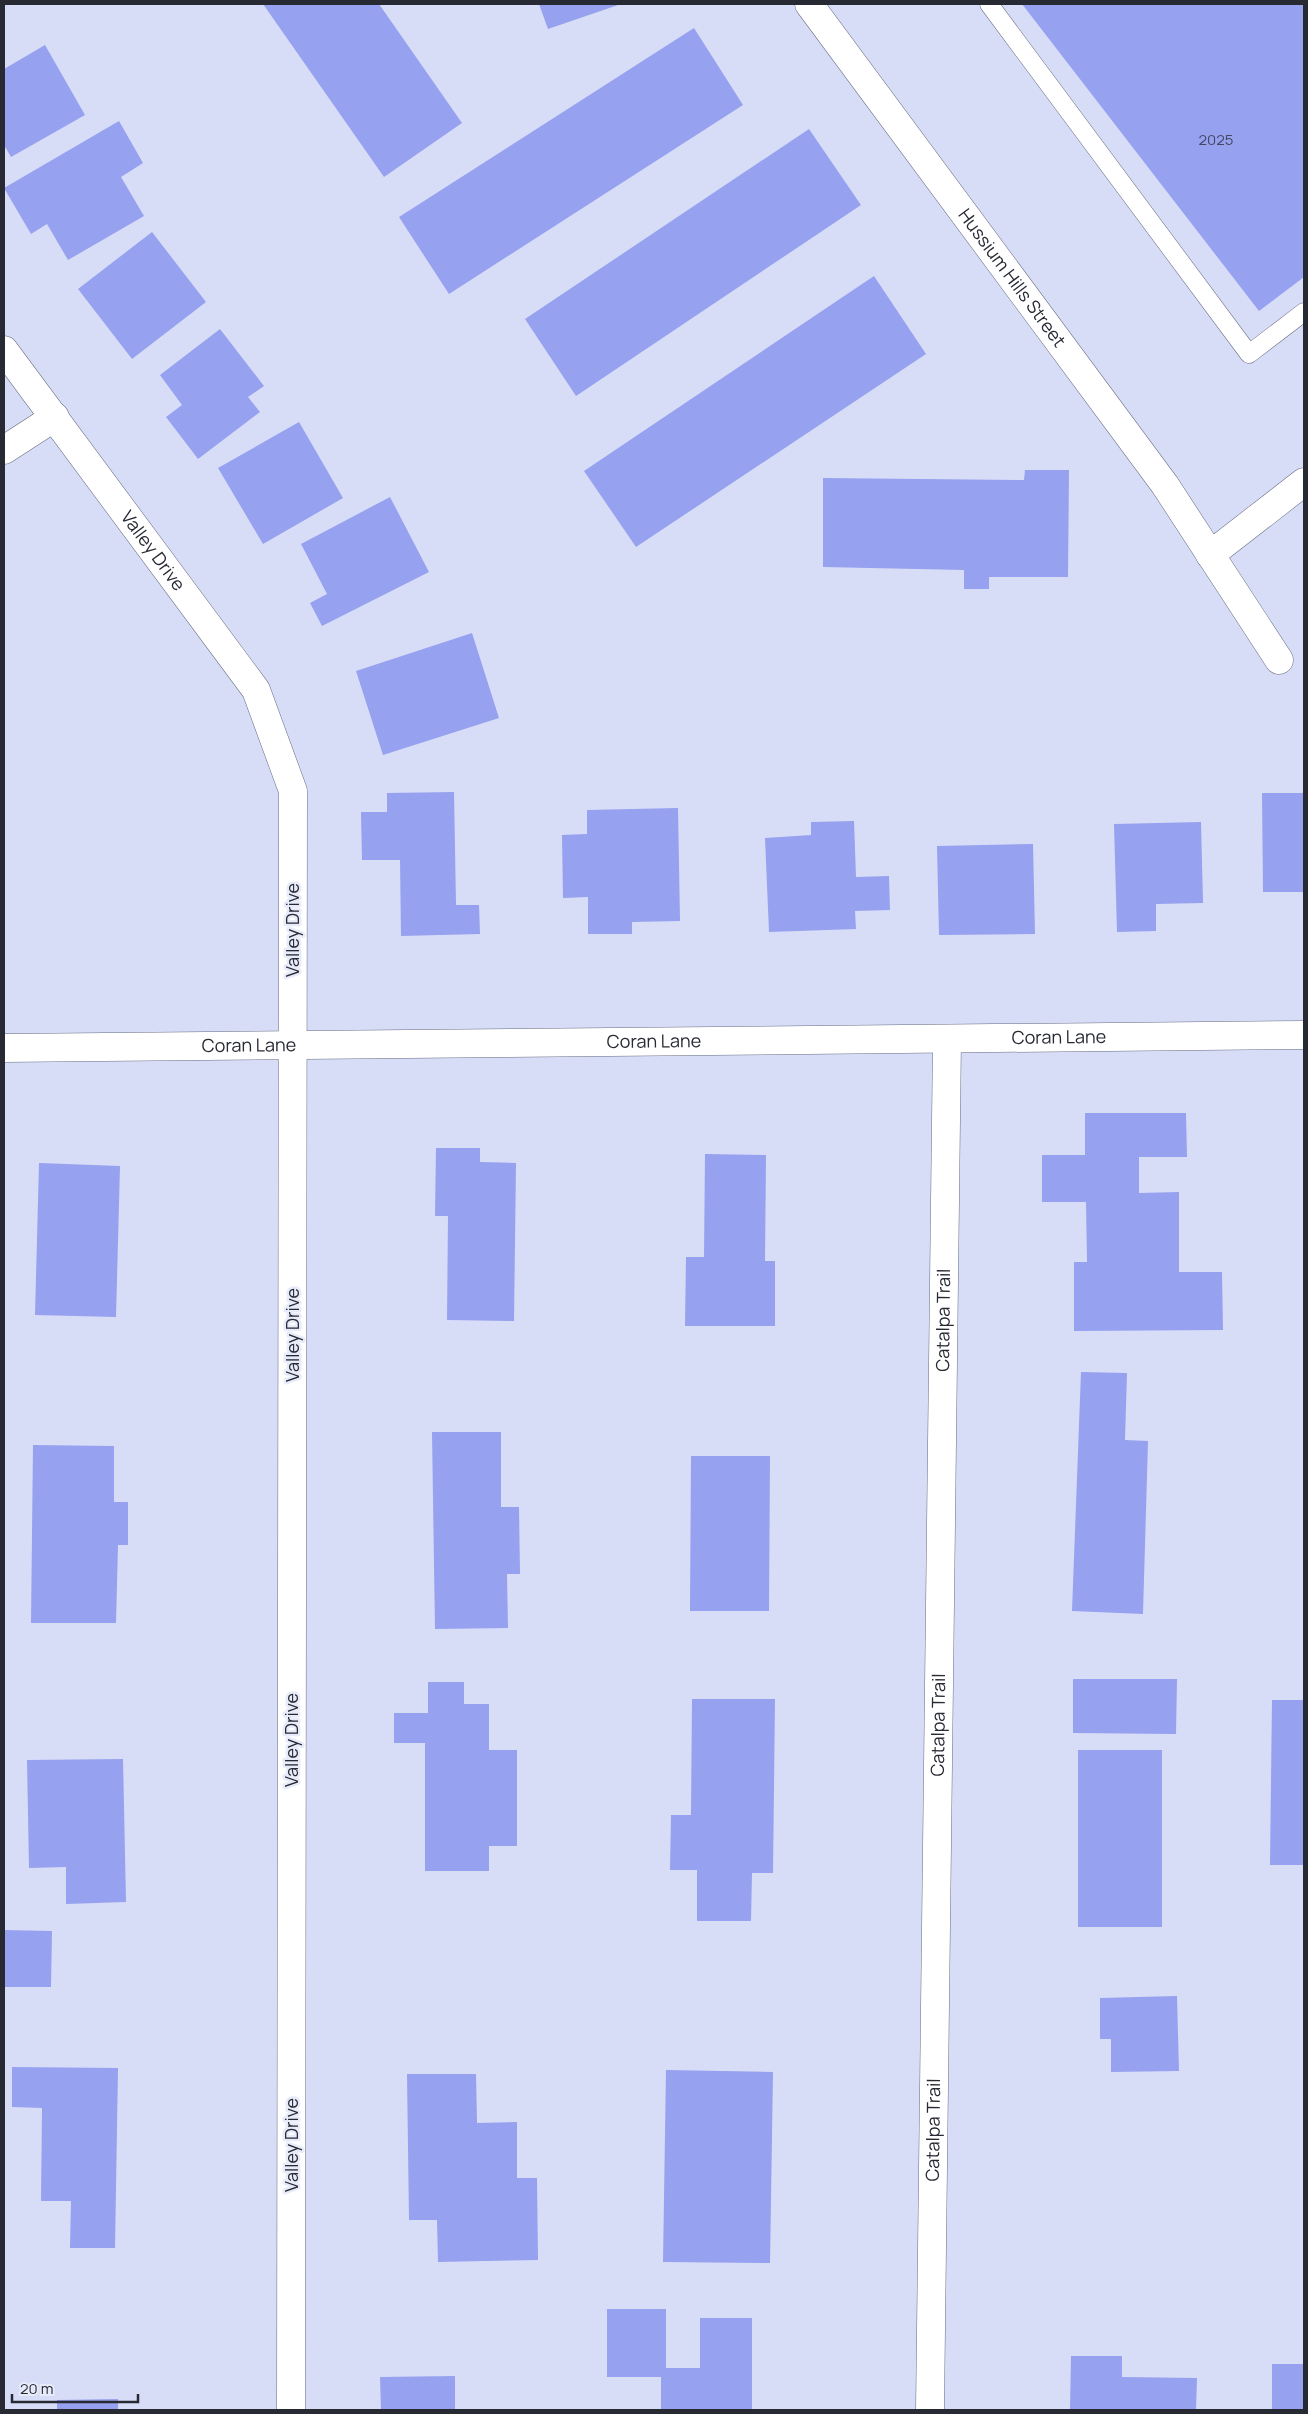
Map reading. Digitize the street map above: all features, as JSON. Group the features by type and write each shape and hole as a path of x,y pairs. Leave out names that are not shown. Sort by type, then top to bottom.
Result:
{"street":[{"name":"Hussium Hills Street","path":"809,4 1165,485 1279,660"},
{"name":"Valley Drive","path":"4,350 256,690 293,791 291,2410"},
{"path":"4,450 55,417"},
{"path":"1210,555 1304,482"},
{"name":"Coran Lane","path":"4,1048 1304,1035"},
{"name":"Catalpa Trail","path":"930,2410 947,1040"}],"lane":[{"path":"989,4 1249,354 1304,312"}],"building":[{"path":"263,4 379,4 462,123 384,177"},
{"path":"539,4 621,4 548,29"},
{"path":"1022,4 1304,4 1304,277 1259,311"},
{"path":"694,28 743,105 449,294 399,217"},
{"path":"45,45 85,115 11,157 4,145 4,69"},
{"path":"119,121 143,163 121,177 144,216 68,260 47,224 31,234 4,188"},
{"path":"809,129 861,205 576,396 525,319"},
{"path":"152,232 206,302 132,359 78,289"},
{"path":"874,276 926,354 636,547 584,471"},
{"path":"220,329 264,386 248,397 260,412 198,459 166,417 182,405 160,375"},
{"path":"299,422 343,498 263,544 218,468"},
{"path":"1025,470 1069,470 1068,577 989,577 989,589 964,589 964,570 823,567 823,478 1024,480"},
{"path":"390,497 429,572 322,626 310,603 327,594 301,544"},
{"path":"472,633 499,718 383,755 356,671"},
{"path":"454,792 456,905 479,905 480,934 401,936 400,860 362,860 361,812 387,812 387,793"},
{"path":"1262,793 1304,793 1304,892 1263,892"},
{"path":"678,808 680,921 632,922 632,934 588,934 588,897 563,898 562,835 587,834 587,810"},
{"path":"854,821 856,877 889,876 890,910 855,911 856,929 769,932 765,838 811,835 811,822"},
{"path":"1201,822 1203,903 1156,904 1156,931 1117,932 1114,824"},
{"path":"1033,844 1035,934 939,935 937,846"},
{"path":"1085,1113 1186,1113 1187,1157 1139,1157 1139,1193 1179,1192 1179,1272 1222,1272 1223,1330 1074,1331 1074,1262 1087,1262 1086,1202 1042,1202 1042,1155 1085,1155"},
{"path":"436,1148 480,1148 480,1162 516,1163 514,1321 447,1320 448,1216 435,1216"},
{"path":"705,1154 766,1155 765,1261 775,1261 775,1326 685,1326 686,1257 704,1257"},
{"path":"39,1163 120,1166 116,1317 35,1315"},
{"path":"1081,1372 1127,1373 1125,1440 1148,1441 1143,1614 1072,1611"},
{"path":"432,1432 501,1432 501,1507 519,1507 520,1574 507,1574 508,1628 435,1629"},
{"path":"33,1445 114,1446 114,1502 128,1502 128,1545 118,1545 116,1623 31,1623"},
{"path":"691,1456 770,1456 769,1611 690,1611"},
{"path":"1073,1679 1177,1679 1176,1734 1073,1733"},
{"path":"428,1682 464,1682 464,1704 489,1704 489,1750 517,1750 517,1846 489,1846 489,1871 425,1871 425,1743 394,1743 394,1713 428,1713"},
{"path":"692,1699 775,1699 773,1873 752,1873 751,1921 697,1921 697,1870 670,1870 671,1815 691,1815"},
{"path":"1272,1700 1304,1700 1304,1865 1270,1865"},
{"path":"1078,1750 1162,1750 1162,1927 1078,1927"},
{"path":"123,1759 126,1902 66,1904 66,1867 29,1868 27,1760"},
{"path":"4,1930 52,1931 51,1987 4,1987"},
{"path":"1177,1996 1179,2071 1111,2072 1111,2039 1100,2039 1100,1998"},
{"path":"12,2067 118,2068 115,2248 70,2248 71,2201 41,2201 42,2108 12,2107"},
{"path":"666,2070 773,2072 770,2263 663,2262"},
{"path":"407,2074 476,2074 477,2123 517,2122 517,2178 537,2178 538,2260 438,2262 437,2220 409,2220"},
{"path":"607,2309 666,2309 666,2368 700,2368 700,2318 752,2318 752,2410 661,2410 661,2377 607,2377"},
{"path":"1071,2356 1122,2356 1122,2377 1197,2378 1196,2410 1070,2410"},
{"path":"1272,2364 1304,2364 1304,2410 1272,2410"},
{"path":"455,2376 455,2410 381,2410 380,2377"},
{"path":"118,2399 118,2410 57,2410 57,2400"}]}
